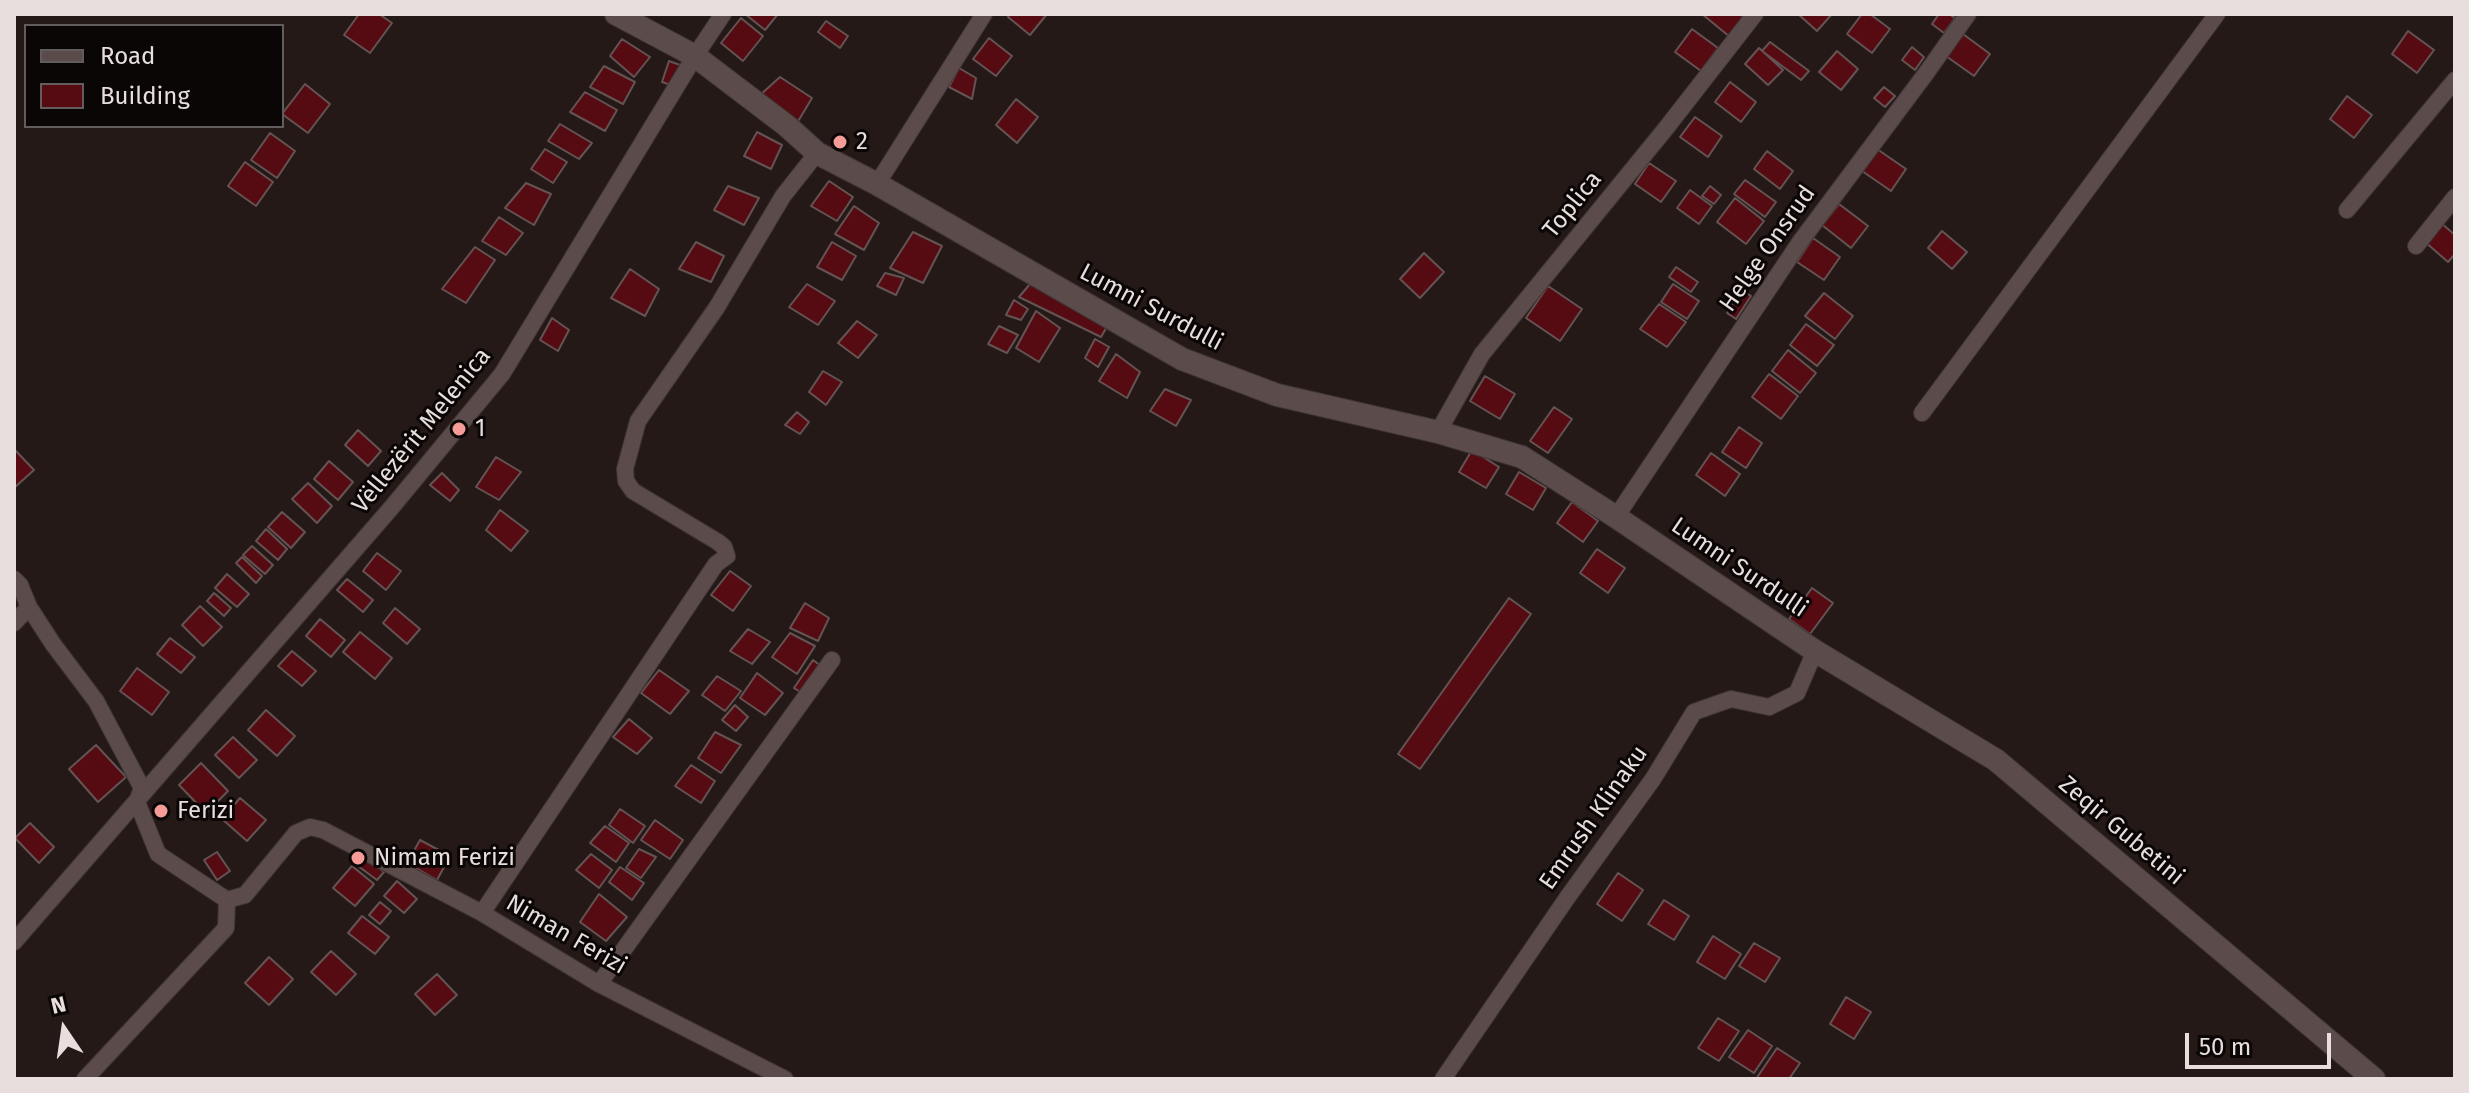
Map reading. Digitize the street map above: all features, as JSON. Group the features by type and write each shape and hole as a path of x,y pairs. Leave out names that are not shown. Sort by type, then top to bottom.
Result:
{"street":[{"name":"Lumni Surdulli","path":"616,14 695,56 787,126 817,153 877,184 1182,359 1277,395 1438,432 1522,457 1815,651"},
{"name":"Vëllezërit Melenica","path":"14,942 392,507 502,374 723,14"},
{"path":"877,184 984,14"},
{"name":"Toplica","path":"1438,432 1482,354 1755,14"},
{"name":"Helge Onsrud","path":"1616,517 1800,242 1968,14"},
{"path":"1922,413 2217,14"},
{"path":"2347,210 2455,80"},
{"path":"482,913 716,564 727,556 718,542 633,491 626,481 625,469 638,421 717,307 783,196 817,153"},
{"path":"2416,246 2455,197"},
{"path":"14,579 53,644 96,701 142,788 137,802 158,854 227,900 226,928 85,1079"},
{"path":"14,623 29,607"},
{"name":"Emrush Klinaku","path":"1443,1079 1653,779 1694,712 1731,699 1769,707 1797,693 1815,651"},
{"name":"Zeqir Gubetini","path":"1815,651 1996,760 2374,1079"},
{"path":"599,984 832,660"},
{"name":"Niman Ferizi","path":"227,900 245,895 296,833 310,827 323,830 482,913 599,984 785,1079"}],"building":[{"path":"359,14 379,14 392,23 370,53 344,35"},
{"path":"745,14 778,14 765,30"},
{"path":"1010,14 1047,14 1030,35 1008,17"},
{"path":"1702,14 1740,14 1745,18 1730,37"},
{"path":"1798,14 1832,14 1817,31"},
{"path":"1862,14 1870,14 1890,29 1872,53 1847,34"},
{"path":"1939,14 1949,14 1955,18 1944,33 1932,24"},
{"path":"741,18 763,36 743,61 721,43"},
{"path":"826,21 848,36 840,48 818,32"},
{"path":"1692,29 1718,48 1701,71 1675,52"},
{"path":"2408,31 2434,50 2417,73 2392,54"},
{"path":"1963,34 1990,54 1974,76 1946,56"},
{"path":"989,38 1012,56 996,76 973,59"},
{"path":"622,39 650,57 634,77 610,56"},
{"path":"1770,42 1809,71 1801,80 1762,51"},
{"path":"1912,47 1924,57 1915,70 1902,60"},
{"path":"1759,48 1783,70 1768,85 1745,64"},
{"path":"1837,51 1858,69 1841,90 1819,72"},
{"path":"669,61 680,65 671,85 662,82"},
{"path":"604,66 635,82 623,104 590,87"},
{"path":"959,68 976,78 972,99 949,87"},
{"path":"780,77 812,98 797,123 759,96"},
{"path":"1730,82 1756,102 1741,122 1715,102"},
{"path":"305,84 330,104 308,133 284,115"},
{"path":"1884,87 1895,96 1885,107 1874,98"},
{"path":"585,92 617,110 605,131 570,112"},
{"path":"2347,96 2372,115 2354,138 2330,119"},
{"path":"1016,99 1038,117 1017,143 996,125"},
{"path":"1695,117 1722,136 1708,157 1680,137"},
{"path":"560,124 592,143 579,159 548,141"},
{"path":"757,132 782,145 771,169 744,156"},
{"path":"270,133 295,151 277,178 251,160"},
{"path":"545,149 567,162 553,183 531,169"},
{"path":"1877,149 1906,169 1891,191 1862,171"},
{"path":"1767,151 1793,171 1780,189 1754,169"},
{"path":"245,162 273,182 256,206 228,186"},
{"path":"1649,163 1676,181 1661,202 1635,184"},
{"path":"1745,180 1776,202 1765,217 1734,194"},
{"path":"829,181 853,197 837,221 811,206"},
{"path":"526,183 551,194 534,225 505,208"},
{"path":"728,186 759,198 744,225 714,210"},
{"path":"1710,186 1721,195 1714,204 1702,196"},
{"path":"1690,190 1712,206 1699,224 1677,208"},
{"path":"1735,198 1764,221 1746,244 1717,222"},
{"path":"1839,204 1868,226 1851,248 1822,225"},
{"path":"854,206 879,223 864,250 835,234"},
{"path":"499,217 523,233 506,255 482,241"},
{"path":"2441,223 2455,235 2455,254 2448,262 2424,241"},
{"path":"1942,231 1967,252 1952,269 1928,248"},
{"path":"913,232 942,246 923,283 890,268"},
{"path":"1813,238 1840,257 1824,280 1797,262"},
{"path":"696,242 724,256 711,282 679,269"},
{"path":"832,242 856,256 842,280 817,267"},
{"path":"475,247 495,260 466,303 442,289"},
{"path":"1424,253 1444,272 1420,298 1400,279"},
{"path":"1676,267 1698,282 1691,292 1669,277"},
{"path":"630,269 659,289 645,316 611,298"},
{"path":"885,273 904,278 896,295 877,286"},
{"path":"807,284 835,301 818,325 789,307"},
{"path":"1030,284 1108,325 1101,337 1019,297"},
{"path":"1673,284 1699,301 1687,319 1661,302"},
{"path":"1548,286 1582,309 1560,341 1526,318"},
{"path":"1742,290 1751,296 1736,319 1727,313"},
{"path":"1824,293 1853,316 1835,339 1805,316"},
{"path":"1014,300 1028,309 1021,320 1006,315"},
{"path":"1659,304 1686,322 1667,347 1640,329"},
{"path":"1036,311 1060,328 1039,362 1016,348"},
{"path":"552,318 569,330 558,351 540,340"},
{"path":"857,321 877,335 858,358 838,343"},
{"path":"1806,324 1834,345 1817,366 1790,345"},
{"path":"999,326 1018,335 1007,353 988,344"},
{"path":"1095,339 1109,347 1098,367 1085,358"},
{"path":"1788,350 1816,373 1800,393 1772,371"},
{"path":"1116,354 1140,372 1127,398 1099,381"},
{"path":"823,371 842,382 826,405 809,392"},
{"path":"1769,374 1798,396 1781,419 1752,397"},
{"path":"1485,376 1515,394 1500,419 1470,401"},
{"path":"1165,389 1191,400 1176,426 1150,411"},
{"path":"1554,407 1572,419 1548,453 1530,441"},
{"path":"797,412 809,422 800,434 785,425"},
{"path":"1739,427 1762,443 1746,468 1722,452"},
{"path":"358,430 381,451 368,466 345,445"},
{"path":"14,449 34,470 14,488"},
{"path":"1472,450 1499,467 1486,488 1459,472"},
{"path":"1711,453 1740,474 1725,496 1696,475"},
{"path":"496,457 521,472 499,500 476,487"},
{"path":"329,461 353,482 338,500 314,479"},
{"path":"1519,472 1546,488 1533,510 1506,494"},
{"path":"442,473 459,490 450,501 430,485"},
{"path":"308,483 332,506 317,523 292,499"},
{"path":"1572,502 1598,521 1583,542 1557,523"},
{"path":"500,510 528,531 511,551 486,530"},
{"path":"282,512 305,532 291,548 268,527"},
{"path":"266,529 287,549 278,560 256,541"},
{"path":"252,546 273,565 265,574 243,555"},
{"path":"1597,549 1625,568 1608,593 1580,573"},
{"path":"377,553 401,571 386,590 363,571"},
{"path":"242,557 262,576 256,583 236,563"},
{"path":"730,571 751,586 733,611 711,595"},
{"path":"227,574 249,594 237,607 215,588"},
{"path":"347,579 373,600 363,612 337,590"},
{"path":"1812,588 1833,603 1810,634 1789,619"},
{"path":"214,593 231,608 224,616 207,601"},
{"path":"1509,598 1531,614 1420,769 1398,754"},
{"path":"805,603 829,618 818,641 790,628"},
{"path":"200,606 222,627 203,646 182,625"},
{"path":"395,608 420,629 407,644 383,623"},
{"path":"320,619 345,640 331,657 306,636"},
{"path":"748,629 770,642 752,664 730,651"},
{"path":"360,632 392,658 375,679 343,652"},
{"path":"790,633 815,646 797,674 772,657"},
{"path":"170,638 195,657 181,673 157,654"},
{"path":"292,651 316,671 302,686 278,666"},
{"path":"813,660 821,666 802,693 794,688"},
{"path":"137,668 169,692 152,715 120,691"},
{"path":"659,670 689,691 670,714 641,693"},
{"path":"757,673 783,693 765,715 740,698"},
{"path":"717,676 741,691 725,711 702,695"},
{"path":"735,705 748,717 736,731 722,720"},
{"path":"266,710 295,736 277,756 248,730"},
{"path":"629,719 652,738 637,754 613,737"},
{"path":"715,732 741,745 721,773 698,758"},
{"path":"233,737 257,760 239,778 215,755"},
{"path":"96,745 126,777 98,802 69,769"},
{"path":"201,763 228,791 206,813 179,785"},
{"path":"691,765 715,781 701,803 675,786"},
{"path":"240,798 266,820 247,841 222,819"},
{"path":"620,809 645,826 633,843 609,825"},
{"path":"655,820 683,840 670,859 641,840"},
{"path":"30,823 54,847 39,863 15,838"},
{"path":"605,826 629,843 616,862 590,843"},
{"path":"420,840 450,856 437,880 407,863"},
{"path":"639,849 656,857 641,878 626,868"},
{"path":"217,852 230,871 217,880 204,860"},
{"path":"361,854 384,872 377,880 354,863"},
{"path":"591,854 612,870 599,888 576,870"},
{"path":"352,866 374,884 355,906 333,888"},
{"path":"620,867 644,883 632,900 609,882"},
{"path":"1618,873 1643,890 1622,921 1597,904"},
{"path":"397,881 417,899 404,913 384,896"},
{"path":"599,894 627,917 606,941 580,922"},
{"path":"1664,900 1689,916 1674,940 1648,924"},
{"path":"380,902 391,911 380,924 369,915"},
{"path":"362,916 389,937 375,954 348,933"},
{"path":"1713,936 1741,954 1725,979 1697,962"},
{"path":"1754,943 1780,958 1765,982 1739,966"},
{"path":"331,951 356,974 336,995 311,972"},
{"path":"269,957 293,979 269,1005 245,983"},
{"path":"437,974 457,995 435,1015 415,994"},
{"path":"1846,997 1871,1012 1854,1039 1830,1024"},
{"path":"1718,1018 1739,1031 1719,1061 1698,1048"},
{"path":"1748,1030 1772,1046 1754,1073 1729,1057"},
{"path":"1777,1048 1800,1063 1789,1079 1756,1079"}],"place":[{"name":"2","path":"840,142"},
{"name":"1","path":"459,429"},
{"name":"Ferizi","path":"161,811"},
{"name":"Nimam Ferizi","path":"358,858"}]}
